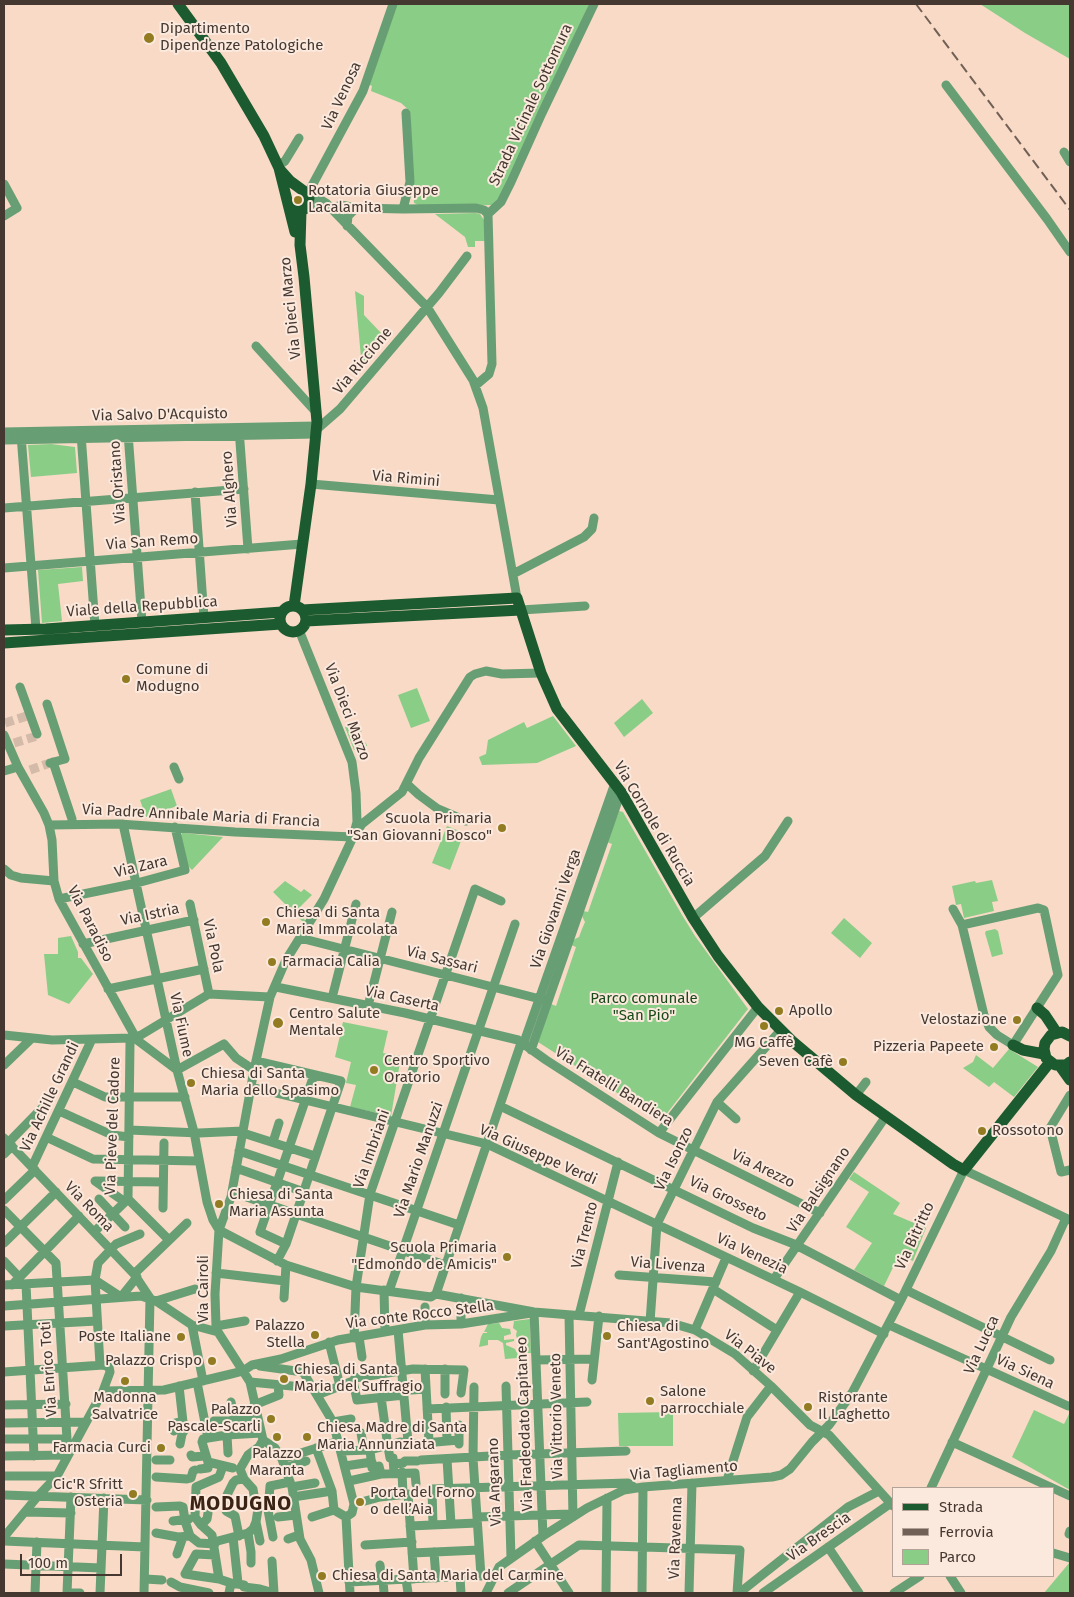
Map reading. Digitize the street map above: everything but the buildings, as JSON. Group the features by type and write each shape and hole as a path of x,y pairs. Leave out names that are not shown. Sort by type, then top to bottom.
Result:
{"main road":[{"name":"Via Dieci Marzo","path":"178,4 243,98 264,136 278,167 296,238 300,245"},
{"path":"278,167 290,181 304,192 308,202 304,209 295,210 288,203 291,193 297,189 304,192"},
{"name":"Via Dieci Marzo","path":"300,617 302,544 311,484 316,430 316,412 300,245 304,209"},
{"path":"517,598 300,617 288,630 282,618 288,607 300,617 521,610"},
{"name":"Via Cornole di Ruccia","path":"517,598 541,673 557,709 618,787 693,918 714,950 758,1007 780,1031 856,1095 964,1170"},
{"name":"Viale della Repubblica","path":"4,630 204,618 282,618"},
{"name":"Viale della Repubblica","path":"4,643 282,618"},
{"path":"1037,1008 1066,1033"},
{"name":"Via Bitritto","path":"964,1170 1056,1061 1045,1043 1051,1035 1066,1033"},
{"path":"1013,1045 1056,1061 1070,1080"}],"street":[{"name":"Via Venosa","path":"304,192 364,90 393,4"},
{"name":"Strada Vicinale Sottomura","path":"488,214 501,202 594,4"},
{"path":"946,85 1070,252"},
{"path":"403,209 410,182 406,113"},
{"path":"278,167 285,161 299,138"},
{"path":"1064,152 1070,162"},
{"path":"4,184 17,208 4,216"},
{"name":"Via Cornole di Ruccia","path":"304,192 320,198 427,307 476,385 483,408 517,598"},
{"path":"304,209 314,205 333,212 341,205 356,208 476,208 484,210 488,214 492,364 489,374 476,385"},
{"path":"347,226 348,216 356,208"},
{"name":"Via Riccione","path":"316,430 340,409 439,293 467,256"},
{"path":"256,346 316,412"},
{"name":"Via Salvo D'Acquisto","path":"4,440 21,436 316,430"},
{"name":"Via Alghero","path":"239,431 248,549"},
{"name":"Via Salvo D'Acquisto","path":"4,432 21,436"},
{"name":"Via Oristano","path":"128,434 142,622"},
{"path":"81,435 95,626"},
{"path":"21,436 36,629"},
{"name":"Via Rimini","path":"311,484 499,500"},
{"path":"4,508 244,489"},
{"path":"195,492 204,618"},
{"path":"513,574 584,537 592,529 594,518"},
{"name":"Via San Remo","path":"4,568 302,544"},
{"path":"521,610 584,606"},
{"name":"Via Dieci Marzo","path":"219,1230 232,1192 251,1086 270,997 276,987 286,960 324,899 353,837 357,822 355,771 300,617"},
{"path":"353,837 362,824 402,792 419,758 470,677 486,672 502,674 541,673"},
{"path":"20,687 36,734"},
{"path":"47,704 65,758 51,763 72,819"},
{"name":"Via Paradiso","path":"4,735 18,767 44,813 52,840 54,881 59,898 134,1038"},
{"path":"4,771 18,767"},
{"path":"174,767 179,780"},
{"path":"407,784 419,796 438,809 466,821"},
{"name":"Via Giovanni Verga","path":"436,1294 500,1106 544,1000 618,787"},
{"path":"693,918 765,856 788,821"},
{"name":"Via Padre Annibale Maria di Francia","path":"48,825 124,824 235,832 353,837"},
{"name":"Via Fiume","path":"124,824 177,1070 194,1132 207,1202 213,1220 219,1230"},
{"name":"Via Zara","path":"59,898 185,870 175,827"},
{"path":"4,869 11,875 21,878 54,881"},
{"name":"Via Imbriani","path":"362,1357 357,1337 356,1286 370,1194 475,889 501,901"},
{"name":"Via Pola","path":"190,904 209,994"},
{"path":"332,998 356,904"},
{"path":"953,909 962,925 984,1016 989,1027 997,1035 1013,1045 1058,975 1044,910 1038,908 962,925"},
{"path":"368,1006 392,912"},
{"name":"Via Istria","path":"83,944 194,920"},
{"name":"Via Mario Manuzzi","path":"386,1291 402,1251 515,924"},
{"name":"Via Sassari","path":"300,938 544,1000"},
{"path":"108,990 204,969"},
{"name":"Via Caserta","path":"276,987 477,1030 518,1040 525,1046"},
{"path":"4,1035 52,1040 134,1038 209,994 270,997"},
{"path":"659,1133 758,1007"},
{"name":"Via Isonzo","path":"650,1322 658,1224 717,1102 780,1031"},
{"path":"4,1065 32,1038"},
{"path":"134,1038 177,1070 224,1044 236,1058 255,1066 341,1081 286,1244 282,1263 285,1281 284,1298"},
{"name":"Via Pieve del Cadore","path":"94,1232 126,1201 129,1159 130,1043 134,1038"},
{"name":"Via Achille Grandi","path":"34,1168 46,1137 92,1039"},
{"name":"Via Fratelli Bandiera","path":"525,1046 659,1133 694,1150"},
{"path":"286,1244 260,1232 314,1075"},
{"path":"73,1082 105,1097 185,1097"},
{"path":"856,1095 866,1082"},
{"name":"Via Giuseppe Verdi","path":"251,1086 487,1144 608,1201"},
{"path":"1070,1095 1050,1128 1062,1172 1070,1170"},
{"path":"4,1154 8,1142 50,1100"},
{"path":"717,1102 736,1119"},
{"name":"Via Grosseto","path":"500,1106 753,1228 798,1246 901,1300"},
{"path":"59,1111 112,1135 243,1132 315,1156"},
{"name":"Via Balsignano","path":"774,1279 886,1116"},
{"path":"273,1142 279,1122"},
{"path":"46,1137 93,1159 199,1161"},
{"name":"Via Roma","path":"8,1142 136,1276 153,1299"},
{"path":"163,1208 164,1143"},
{"name":"Via Arezzo","path":"694,1150 820,1213"},
{"path":"240,1151 459,1225"},
{"name":"Via Trento","path":"579,1315 618,1162"},
{"path":"4,1200 34,1168"},
{"path":"236,1168 304,1192"},
{"path":"964,1170 1068,1219"},
{"name":"Via Bitritto","path":"822,1432 852,1394 906,1290 964,1170"},
{"path":"163,1182 95,1181 126,1201 169,1240"},
{"path":"4,1243 56,1192"},
{"path":"232,1192 445,1265"},
{"path":"99,1199 126,1227"},
{"name":"Via Venezia","path":"608,1201 774,1279 884,1334"},
{"name":"Via Enrico Toti","path":"4,1210 56,1263 66,1404 67,1455"},
{"path":"8,1285 19,1277 78,1216"},
{"name":"Via Lucca","path":"931,1487 1010,1317 1051,1251 1068,1219"},
{"path":"121,1297 136,1276 187,1223"},
{"path":"219,1230 282,1263 356,1286 431,1296 436,1294 534,1312"},
{"name":"Via Cairoli","path":"219,1230 216,1273 217,1329 250,1382"},
{"path":"100,1365 95,1280 98,1263 111,1249 125,1240 140,1234"},
{"path":"695,1330 726,1258"},
{"path":"4,1261 19,1277"},
{"path":"216,1273 285,1281"},
{"name":"Via Livenza","path":"619,1275 653,1277 715,1285"},
{"path":"8,1285 95,1280 121,1297"},
{"path":"26,1284 34,1456"},
{"path":"715,1285 777,1330"},
{"path":"153,1299 195,1289"},
{"path":"906,1290 1050,1360"},
{"path":"385,1332 386,1291"},
{"path":"753,1371 800,1292"},
{"path":"4,1306 141,1296 153,1299 192,1325 217,1329 244,1321"},
{"path":"461,1298 461,1324"},
{"path":"144,1593 153,1299"},
{"path":"495,1320 501,1312 496,1304"},
{"path":"425,1307 425,1325"},
{"name":"Via Piave","path":"534,1312 672,1323 695,1330 735,1354 771,1386 810,1425 829,1435 892,1504"},
{"name":"Via conte Rocco Stella","path":"252,1365 281,1359 330,1342 425,1325 461,1324 495,1320 534,1312"},
{"name":"Via Fradeodato Capitaneo","path":"534,1312 543,1536"},
{"name":"Via Vittorio Veneto","path":"568,1315 573,1517"},
{"path":"592,1380 599,1316"},
{"path":"4,1326 97,1321"},
{"name":"Via Siena","path":"889,1324 1068,1406"},
{"path":"192,1325 208,1438"},
{"path":"398,1330 402,1370 415,1444"},
{"path":"330,1342 340,1386"},
{"path":"536,1360 594,1359"},
{"path":"4,1372 100,1365 107,1366 110,1369 109,1377 57,1476 24,1512 4,1539"},
{"path":"102,1391 164,1390 243,1371 252,1365 304,1372 333,1422 339,1441 354,1505 352,1513 346,1517"},
{"path":"425,1369 429,1442"},
{"path":"445,1369 445,1394"},
{"path":"196,1487 217,1478 260,1447 262,1436 250,1382 315,1391 340,1386 353,1381 355,1378 402,1370 464,1370 460,1392"},
{"path":"353,1381 357,1400 426,1389"},
{"path":"254,1405 279,1395 278,1385"},
{"path":"179,1386 182,1430 180,1444"},
{"name":"Via Angarano","path":"506,1386 511,1558"},
{"path":"727,1480 748,1417 771,1386"},
{"path":"474,1387 472,1406 473,1458 481,1576"},
{"path":"381,1397 391,1473"},
{"path":"231,1402 235,1421"},
{"path":"427,1409 587,1402"},
{"path":"4,1405 66,1404"},
{"path":"446,1408 447,1440"},
{"path":"214,1421 258,1418"},
{"path":"333,1422 351,1419"},
{"path":"195,1422 204,1420"},
{"path":"4,1423 86,1422"},
{"path":"341,1451 388,1447 400,1442 415,1444 447,1440 459,1442 460,1425 446,1425"},
{"name":"Via Tagliamento","path":"495,1573 499,1567 543,1536 573,1517 624,1490 639,1487 768,1477 786,1472 822,1432"},
{"path":"361,1433 372,1462 372,1468 379,1466 391,1473 405,1494 412,1542 408,1593"},
{"path":"227,1435 228,1453"},
{"path":"156,1477 187,1479 208,1468 203,1439 227,1435 262,1436 275,1448 284,1463 294,1497 296,1517 311,1560 319,1593"},
{"path":"4,1440 68,1439"},
{"path":"284,1463 316,1448 339,1441"},
{"path":"952,1442 1038,1484"},
{"path":"316,1448 332,1491 334,1510"},
{"path":"391,1473 405,1461 626,1451"},
{"path":"4,1456 67,1455"},
{"path":"190,1455 232,1467 253,1489 256,1507 263,1510 273,1537"},
{"path":"447,1459 451,1524"},
{"path":"156,1460 170,1460"},
{"path":"284,1463 306,1461"},
{"path":"345,1466 372,1462"},
{"path":"185,1521 193,1511 196,1473"},
{"path":"349,1480 391,1473 415,1473 416,1484"},
{"path":"4,1476 57,1476"},
{"path":"213,1491 212,1487 217,1478"},
{"path":"230,1593 235,1583 235,1516 226,1511 226,1507 233,1483 236,1480 244,1479"},
{"path":"156,1533 187,1536 199,1543 214,1543 253,1529 263,1510 270,1486 315,1483"},
{"path":"433,1524 432,1489 628,1483 639,1487 642,1593"},
{"name":"Via Ravenna","path":"689,1593 692,1483"},
{"path":"1054,1490 1070,1496"},
{"path":"294,1497 332,1491"},
{"path":"740,1592 848,1507 879,1491"},
{"path":"354,1505 380,1497 405,1494"},
{"path":"4,1495 147,1500"},
{"path":"71,1497 67,1593 80,1593"},
{"path":"100,1593 104,1498"},
{"path":"606,1593 608,1498"},
{"name":"Via Brescia","path":"763,1593 892,1504"},
{"path":"156,1507 183,1507 187,1536 176,1554"},
{"path":"278,1517 309,1517 334,1510 346,1517"},
{"path":"193,1511 200,1525 212,1535 219,1579"},
{"path":"24,1512 71,1513"},
{"path":"200,1525 207,1519 208,1513"},
{"path":"410,1526 451,1524 511,1515 571,1514 573,1517"},
{"path":"342,1593 350,1593 346,1517"},
{"path":"173,1521 185,1521"},
{"path":"256,1522 260,1542"},
{"path":"288,1539 302,1532"},
{"path":"235,1535 251,1552 251,1563"},
{"path":"4,1539 145,1547"},
{"path":"34,1593 38,1542"},
{"path":"347,1546 412,1542"},
{"path":"535,1542 569,1593"},
{"path":"508,1593 579,1545 740,1550 740,1592"},
{"path":"828,1547 859,1593"},
{"path":"412,1553 478,1550"},
{"path":"434,1552 436,1578"},
{"path":"1054,1553 1070,1558"},
{"path":"215,1554 196,1554 185,1574 219,1579 273,1593 272,1561"},
{"path":"4,1564 101,1568"},
{"path":"380,1565 384,1593"},
{"path":"349,1582 481,1576 495,1573"},
{"path":"487,1593 495,1573"},
{"path":"460,1577 461,1593"},
{"path":"894,1593 918,1577"},
{"path":"951,1577 961,1593"},
{"path":"145,1579 166,1581 202,1593"}],"green space":[{"path":"392,4 589,4 542,113 500,198 492,205 423,207 414,203 410,111 401,103 371,91 372,86 366,83"},
{"path":"980,4 1070,4 1070,59 1025,33"},
{"path":"435,214 480,214 484,220 485,241 475,241 475,247 468,247 465,237"},
{"path":"355,291 364,296 364,315 382,334 392,334 362,369"},
{"path":"51,444 75,447 77,473 31,477 28,445"},
{"path":"82,567 83,581 58,584 62,621 42,623 38,570"},
{"path":"417,688 430,721 411,728 398,695"},
{"path":"642,699 653,713 624,737 614,723"},
{"path":"553,716 576,746 537,763 482,765 479,757 486,754 488,740 524,722 527,728"},
{"path":"358,722 362,731 358,733 359,740 366,743 367,746 354,750 345,727"},
{"path":"171,789 177,806 146,817 140,800"},
{"name":"Parco comunale \"San Pio\"","path":"619,811 623,812 695,936 748,1009 661,1121 538,1042 551,1004 556,1006 576,947 571,945 573,940 579,937 585,922 582,916 583,911 588,912 612,844 607,842"},
{"path":"447,826 464,833 450,870 432,863"},
{"path":"182,833 223,837 192,870 188,866 181,836"},
{"path":"992,880 998,901 992,902 994,911 964,918 961,904 956,905 952,886 975,881 976,883"},
{"path":"285,881 301,892 304,889 312,895 296,911 306,921 304,923 273,892"},
{"path":"844,918 872,943 860,958 831,933"},
{"path":"995,929 998,931 1003,954 992,957 985,933"},
{"path":"71,936 78,952 78,958 81,958 93,974 69,1004 48,995 44,954 58,954 58,938"},
{"name":"Centro Sportivo Oratorio","path":"343,1022 388,1031 383,1053 401,1056 391,1116 350,1107 356,1085 346,1083 351,1062 335,1057"},
{"path":"1009,1049 1038,1067 1014,1097 994,1082 989,1087 963,1068 973,1062 976,1055 993,1068"},
{"path":"854,1172 900,1203 893,1214 926,1228 913,1261 899,1255 884,1286 854,1270 872,1243 846,1227 869,1192 849,1179"},
{"path":"530,1319 531,1353 521,1353 516,1335 517,1331 513,1328 514,1321"},
{"path":"499,1323 502,1328 510,1329 511,1334 504,1336 504,1340 514,1339 514,1341 506,1343 506,1345 515,1349 518,1355 523,1355 524,1366 518,1366 518,1358 505,1359 503,1343 498,1340 488,1340 488,1345 479,1347 483,1333 487,1333 484,1332 488,1324"},
{"path":"1034,1410 1064,1424 1070,1412 1070,1490 1012,1457"},
{"path":"673,1412 673,1446 619,1446 618,1413"},
{"path":"1070,1562 1070,1593 1044,1593"}],"tunnel":[{"path":"5,723 30,715"},
{"path":"14,743 37,736 37,734"},
{"path":"30,770 50,763"}],"railway":[{"path":"916,4 1070,210"}],"place":[{"name":"Dipartimento Dipendenze Patologiche","path":"149,38"},
{"name":"Rotatoria Giuseppe Lacalamita","path":"298,200"},
{"name":"Comune di Modugno","path":"126,679"},
{"name":"Scuola Primaria \"San Giovanni Bosco\"","path":"502,828"},
{"name":"Chiesa di Santa Maria Immacolata","path":"266,922"},
{"name":"Farmacia Calia","path":"272,962"},
{"name":"Apollo","path":"779,1011"},
{"name":"Velostazione","path":"1017,1020"},
{"name":"Centro Salute Mentale","path":"278,1023"},
{"name":"MG Caffè","path":"764,1026"},
{"name":"Pizzeria Papeete","path":"994,1047"},
{"name":"Seven Cafè","path":"843,1062"},
{"name":"Centro Sportivo Oratorio","path":"374,1070"},
{"name":"Chiesa di Santa Maria dello Spasimo","path":"191,1083"},
{"name":"Rossotono","path":"982,1131"},
{"name":"Chiesa di Santa Maria Assunta","path":"219,1204"},
{"name":"Scuola Primaria \"Edmondo de Amicis\"","path":"507,1257"},
{"name":"Palazzo Stella","path":"315,1335"},
{"name":"Chiesa di Sant'Agostino","path":"607,1336"},
{"name":"Poste Italiane","path":"181,1337"},
{"name":"Palazzo Crispo","path":"212,1361"},
{"name":"Chiesa di Santa Maria del Suffragio","path":"284,1379"},
{"name":"Madonna Salvatrice","path":"125,1381"},
{"name":"Salone parrocchiale","path":"650,1401"},
{"name":"Ristorante Il Laghetto","path":"808,1407"},
{"name":"Palazzo Pascale-Scarli","path":"271,1419"},
{"name":"Palazzo Maranta","path":"277,1437"},
{"name":"Chiesa Madre di Santa Maria Annunziata","path":"307,1437"},
{"name":"Farmacia Curci","path":"161,1448"},
{"name":"Cic'R Sfritt Osteria","path":"133,1494"},
{"name":"Porta del Forno o dell’Aia","path":"360,1502"},
{"name":"Chiesa di Santa Maria del Carmine","path":"322,1576"}],"district":[{"name":"MODUGNO","path":"241,1504"}]}
